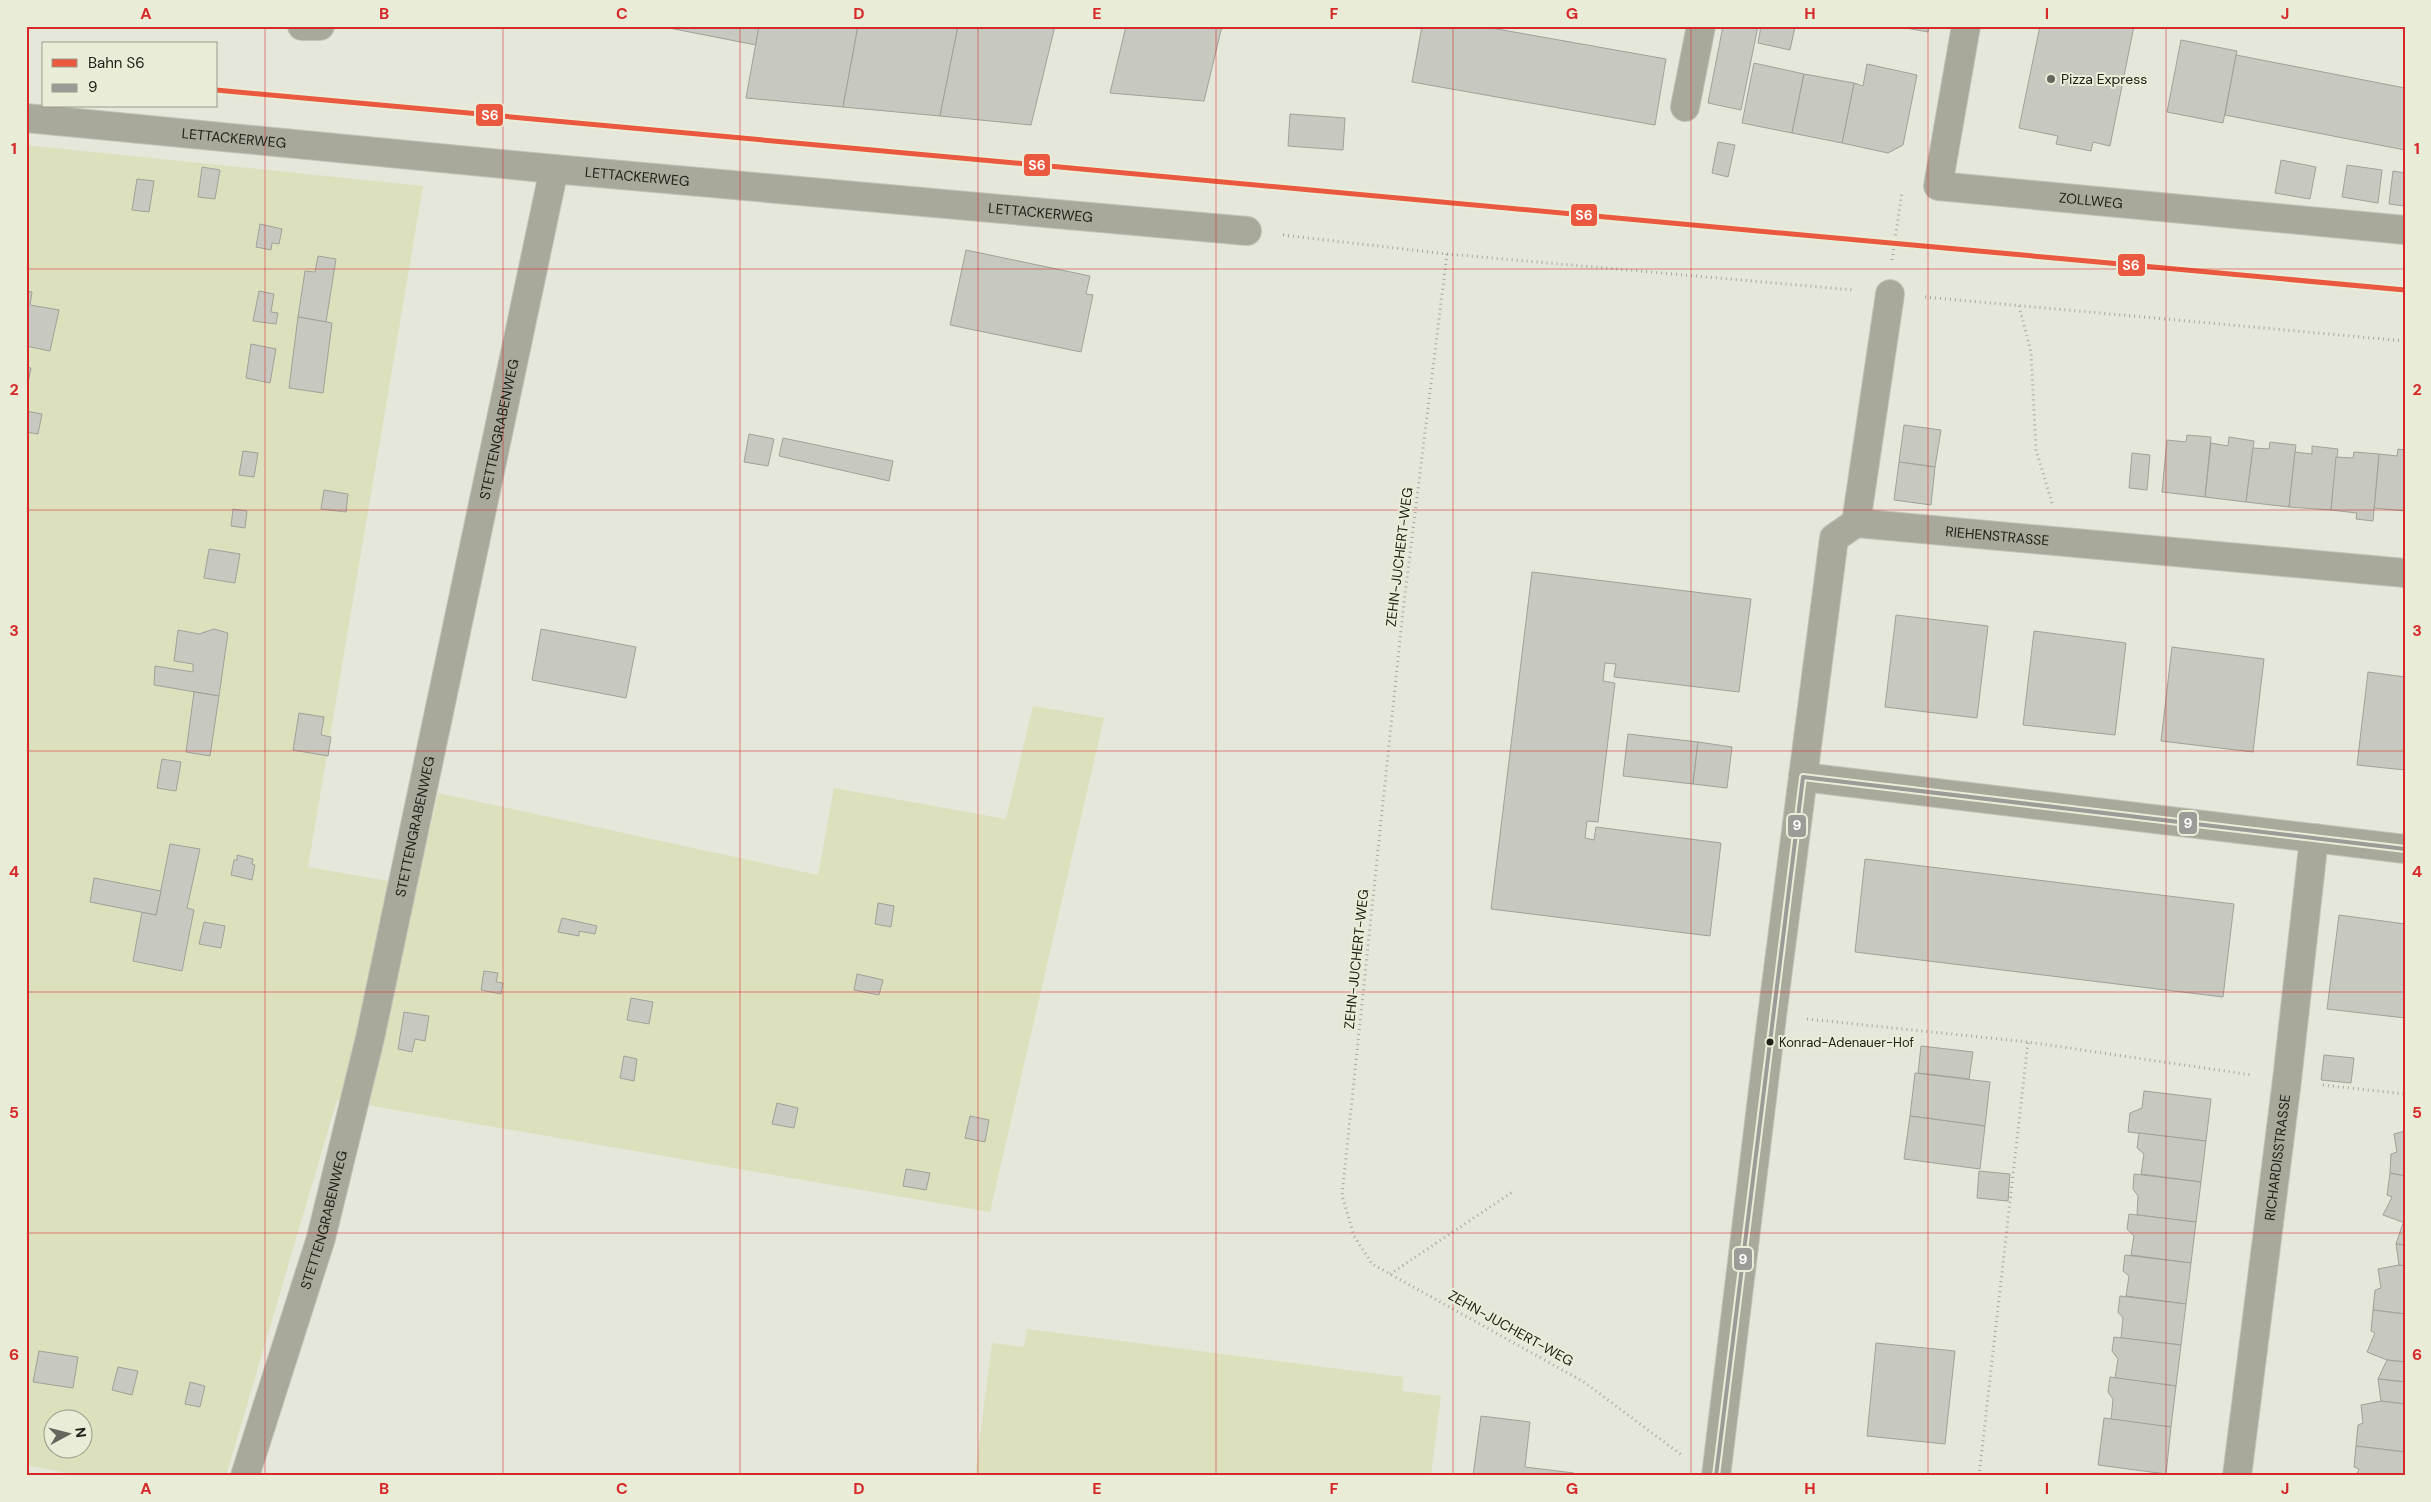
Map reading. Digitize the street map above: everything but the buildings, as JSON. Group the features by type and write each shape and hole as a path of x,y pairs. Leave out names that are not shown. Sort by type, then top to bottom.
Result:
{"street":[{"path":"302,26 320,26"},
{"path":"1685,107 1701,26"},
{"path":"1938,186 1966,26"},
{"name":"LETTACKERWEG","path":"26,118 554,169 1247,231"},
{"name":"STETTENGRABENWEG","path":"245,1476 321,1238 370,1038 554,169"},
{"name":"ZOLLWEG","path":"1938,186 2405,230"},
{"path":"1716,1476 1772,1016 1834,538 1856,523 1890,294"},
{"name":"RIEHENSTRASSE","path":"1856,523 2405,573"},
{"path":"1803,776 2405,849"},
{"name":"RICHARDISSTRASSE","path":"2237,1476 2287,1080 2314,838"}],"path":[{"path":"1890,294 1890,268 1902,192 1911,187 1938,186"},
{"name":"ZEHN-JUCHERT-WEG","path":"1247,231 1447,254 1403,612 1342,1194 1354,1236 1372,1264 1584,1382 1684,1457"},
{"path":"2019,306 2031,352 2036,450 2053,501 2052,541"},
{"path":"1772,1016 2028,1042 2287,1080 2405,1094"},
{"path":"1979,1476 2028,1042"},
{"path":"1390,1274 1514,1191"}],"green space":[{"path":"26,145 423,186 308,867 417,886 438,793 818,875 834,788 1006,819 1033,706 1104,718 990,1212 337,1100 226,1476 82,1476 26,1465"},
{"path":"1027,1329 1403,1377 1402,1391 1441,1396 1431,1476 975,1476 992,1343 1024,1347"}],"rail line":[{"name":"S6","path":"218,90 2405,290"}],"transit line":[{"name":"9","path":"1716,1476 1803,777 2405,849"}],"place":[{"name":"Pizza Express","path":"2051,79"},
{"name":"Konrad-Adenauer-Hof","path":"1770,1042"}]}
